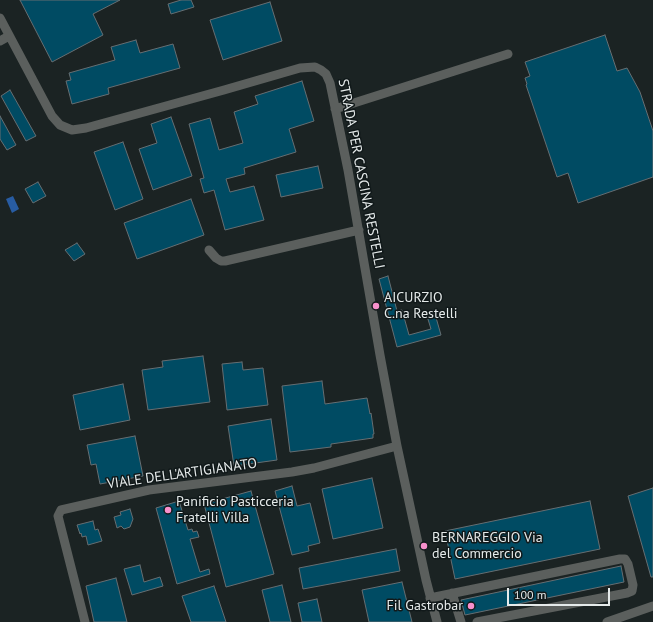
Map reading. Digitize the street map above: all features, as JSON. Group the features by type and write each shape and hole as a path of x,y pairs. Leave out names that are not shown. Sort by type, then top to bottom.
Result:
{"street":[{"name":"STRADA PER CASCINA RESTELLI","path":"0,18 52,116 58,123 67,129 76,130 86,128 309,66 321,70 328,77 336,109 359,230 397,446 430,598 437,622"},
{"path":"0,41 9,36"},
{"path":"336,109 508,54"},
{"path":"209,250 216,258 221,261 225,261 359,230"},
{"name":"VIALE DELL'ARTIGIANATO","path":"85,622 58,516 61,510 149,490 314,468 397,446"},
{"path":"430,598 620,559 625,559 628,564 633,585 632,591 627,593 477,622"},
{"path":"452,593 461,622"},
{"path":"607,622 653,606"}],"water":[{"path":"13,196 19,209 12,213 6,199"}],"building":[{"path":"20,0 120,0 93,14 103,35 52,62"},
{"path":"181,0 191,0 194,7 171,14 168,4"},
{"path":"270,2 282,41 223,60 210,20"},
{"path":"605,35 617,71 627,68 640,92 653,131 653,177 578,203 568,173 557,177 526,85 525,78 530,76 525,62"},
{"path":"136,40 140,53 173,44 180,68 108,88 109,94 72,104 66,81 71,80 69,73 115,60 111,47"},
{"path":"302,81 314,121 289,129 296,152 244,168 245,174 226,179 230,192 254,186 264,220 225,230 214,190 204,193 200,179 204,178 189,124 210,118 219,150 243,143 234,112 258,104 255,96"},
{"path":"10,90 36,136 26,141 1,96"},
{"path":"0,116 16,145 7,150 0,139"},
{"path":"171,117 192,176 153,190 139,149 157,143 151,124"},
{"path":"123,142 143,199 115,210 94,152"},
{"path":"318,166 323,188 281,197 276,175"},
{"path":"38,182 46,196 33,203 25,189"},
{"path":"191,199 204,235 137,259 124,223"},
{"path":"77,243 85,254 74,261 65,250"},
{"path":"388,276 397,311 402,310 409,335 431,329 427,316 435,314 441,335 397,347 379,279"},
{"path":"203,356 210,402 148,410 142,370 163,367 162,361"},
{"path":"242,362 243,370 263,368 268,405 227,410 222,364"},
{"path":"322,381 325,404 367,398 370,414 371,413 374,434 373,438 331,444 331,447 290,452 282,386"},
{"path":"123,384 130,420 80,430 73,395"},
{"path":"271,419 277,460 234,466 228,426"},
{"path":"135,436 143,476 100,484 96,464 91,465 87,445"},
{"path":"372,478 383,528 333,539 322,489"},
{"path":"292,486 297,506 310,503 320,543 308,546 309,551 292,555 275,491"},
{"path":"653,488 653,577 651,577 628,496"},
{"path":"251,491 274,574 226,587 204,504"},
{"path":"179,501 188,530 192,529 193,532 197,531 199,537 190,539 200,572 209,569 210,574 177,584 156,508"},
{"path":"590,501 600,549 455,579 445,531"},
{"path":"130,509 133,519 130,527 124,529 121,526 117,528 114,517 121,515 120,512"},
{"path":"93,521 95,530 98,529 102,541 88,545 86,536 82,537 77,525"},
{"path":"396,549 400,571 303,589 299,568"},
{"path":"140,565 144,582 160,577 163,586 132,595 124,569"},
{"path":"621,566 624,582 465,615 461,600"},
{"path":"116,578 127,622 94,622 86,586"},
{"path":"402,582 412,622 369,622 362,590"},
{"path":"282,585 291,622 270,622 262,590"},
{"path":"214,586 226,622 191,622 182,596"},
{"path":"317,599 322,622 302,622 298,603"}],"place":[{"name":"AICURZIO C.na Restelli","path":"376,306"},
{"name":"Panificio Pasticceria Fratelli Villa","path":"168,510"},
{"name":"BERNAREGGIO Via del Commercio","path":"424,546"},
{"name":"Fil Gastrobar","path":"471,606"}]}
